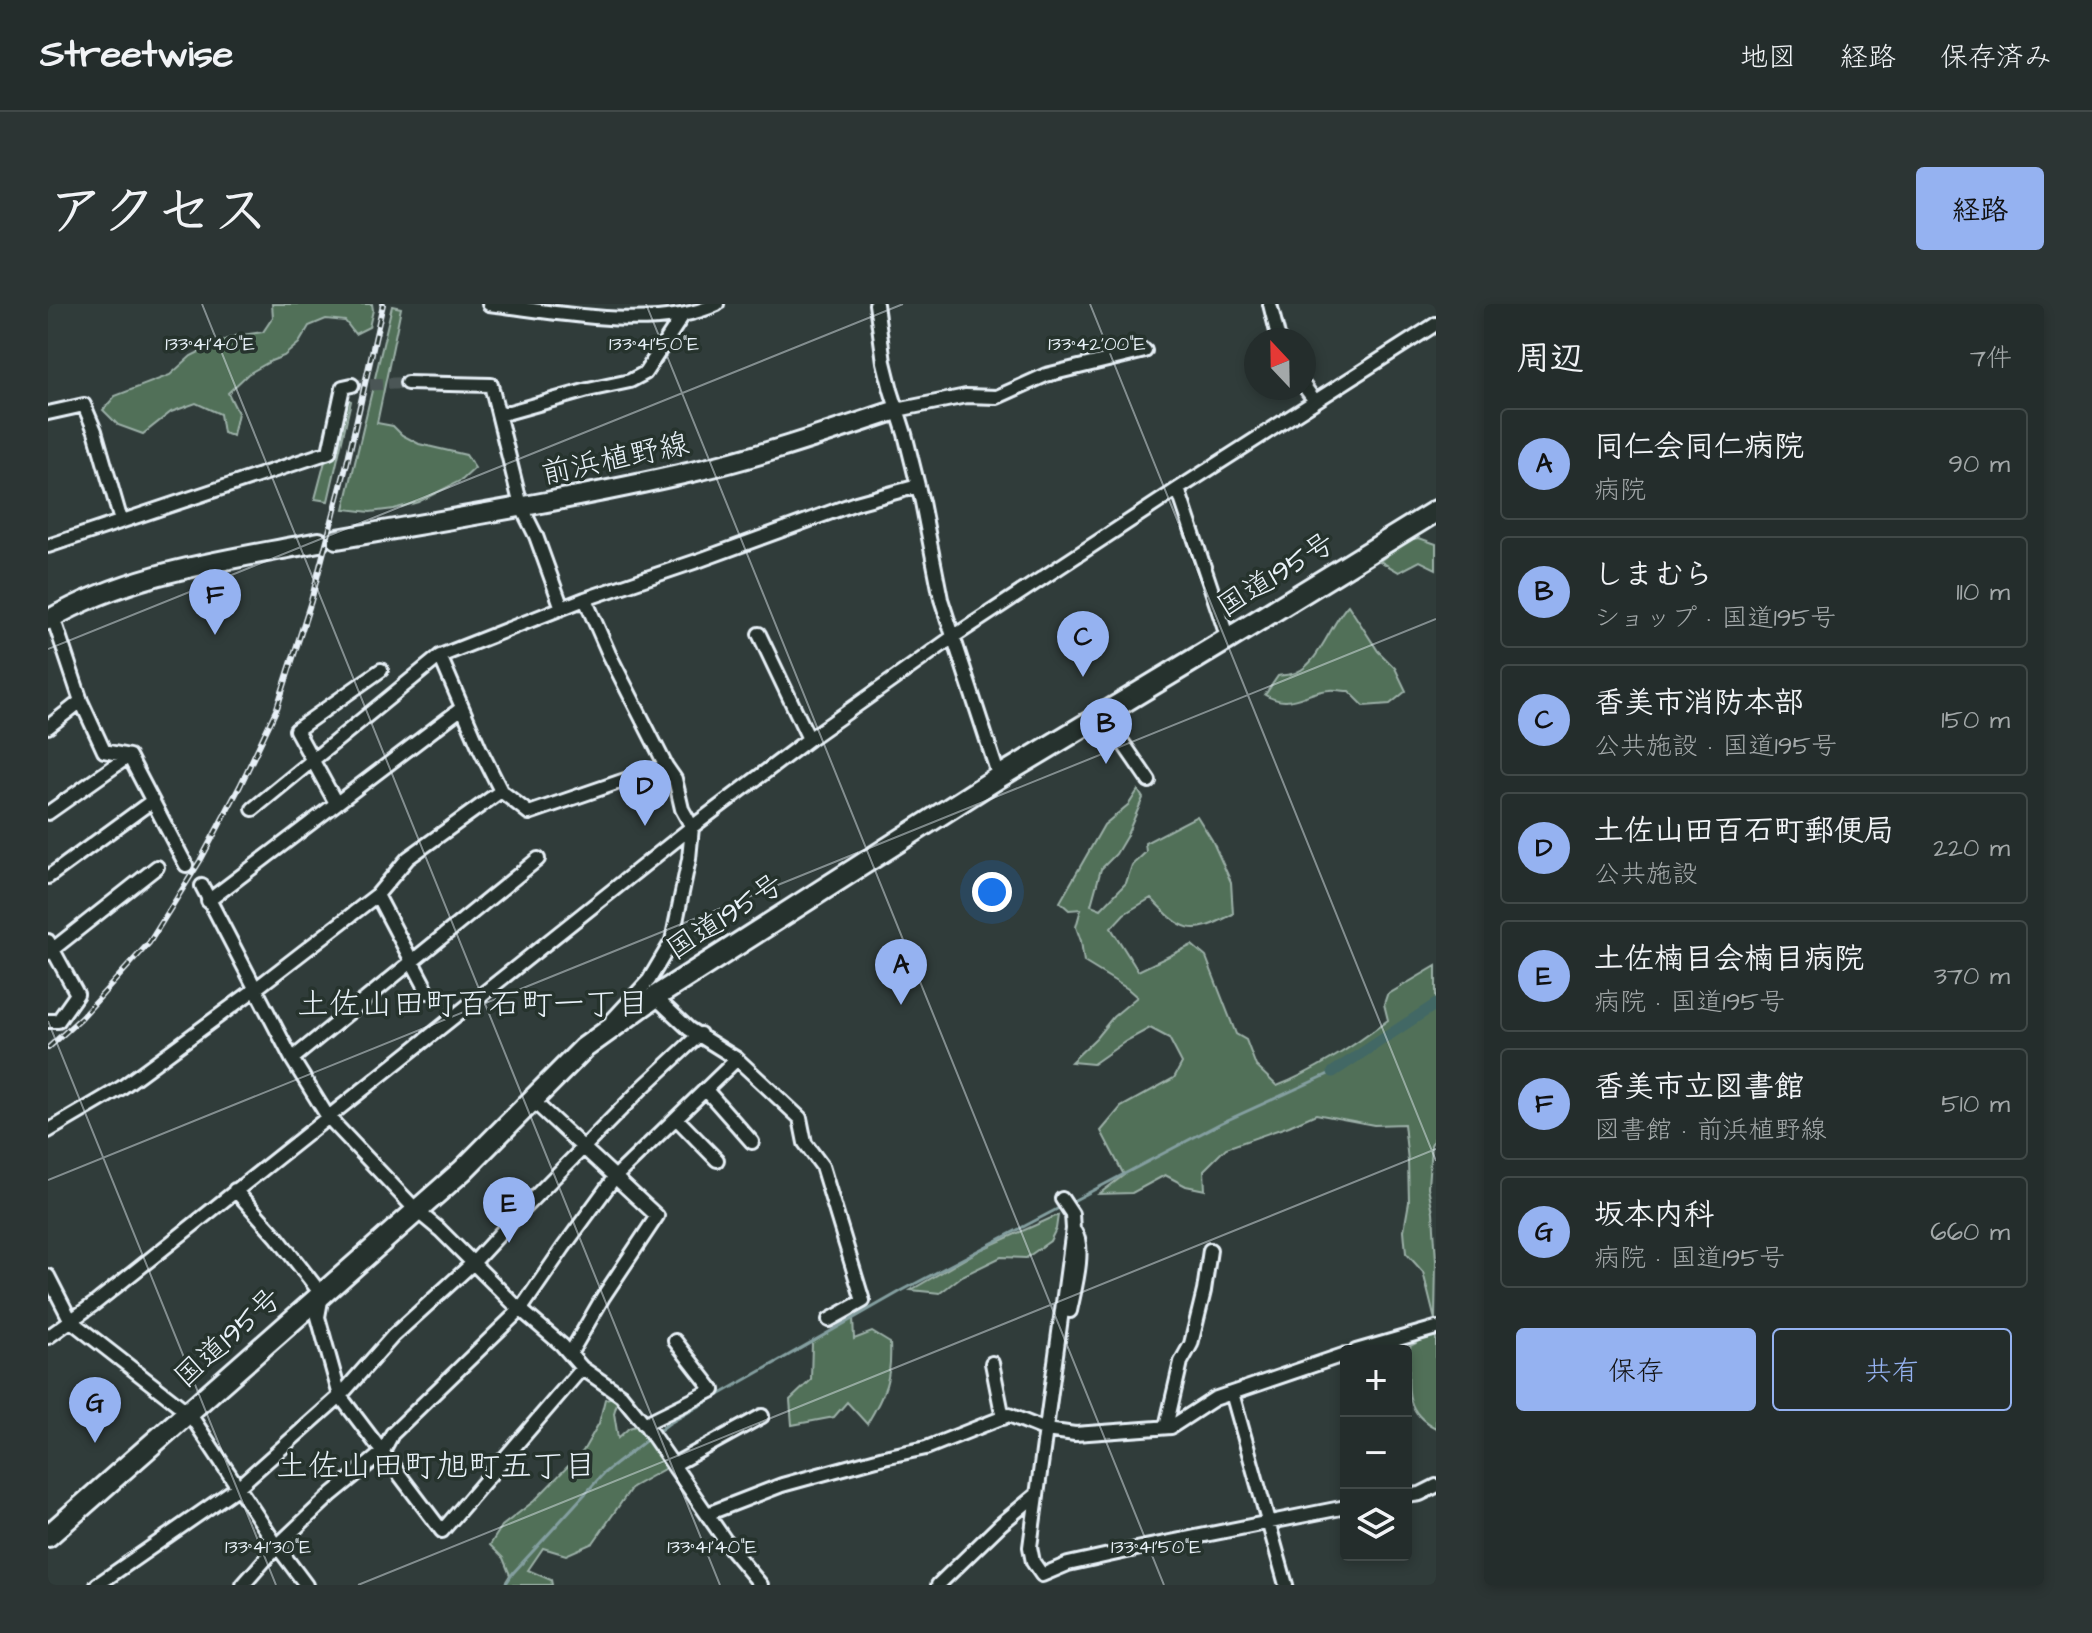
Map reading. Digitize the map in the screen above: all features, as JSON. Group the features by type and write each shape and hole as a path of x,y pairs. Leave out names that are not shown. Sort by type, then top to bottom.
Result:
{"highway":[{"name":"国道195号","path":"48,1536 463,1170 584,1048 655,997 999,777 1436,511"}],"main road":[{"name":"前浜植野線","path":"51,619 109,591 152,575 694,472 773,451 897,410"}],"street":[{"path":"489,304 629,319 683,315 717,304"},
{"path":"876,304 884,362 918,486 941,599 999,777"},
{"path":"1270,304 1276,328"},
{"path":"499,415 630,381 645,373 683,315"},
{"path":"48,1337 692,827 809,739 953,637 1436,324"},
{"path":"897,410 966,396 997,397 1046,375 1145,351"},
{"path":"407,383 491,385 521,506 536,536 562,608"},
{"path":"48,546 329,452 343,387 352,385"},
{"path":"48,413 84,405 95,431 121,521"},
{"path":"253,809 440,656 585,599 856,503 918,486"},
{"path":"1178,489 1228,639"},
{"path":"584,1048 649,980 672,941 689,859 692,827 682,809 675,779 609,654 585,599"},
{"path":"51,619 81,701 104,751 129,756"},
{"path":"759,634 809,739"},
{"path":"440,656 501,791 529,813 666,766"},
{"path":"336,803 296,730 381,670"},
{"path":"48,727 81,701"},
{"path":"208,901 462,708"},
{"path":"1103,714 1149,781"},
{"path":"129,756 186,865"},
{"path":"48,813 129,756"},
{"path":"48,1131 121,1088 254,990 377,895 408,858 501,791"},
{"path":"48,877 152,801"},
{"path":"292,1059 538,859"},
{"path":"48,1021 58,1021 77,994 50,948 157,867"},
{"path":"202,886 254,990 328,1117 417,1211 582,1368 621,1395 731,1549 761,1585"},
{"path":"377,895 428,992"},
{"path":"655,997 689,1029 737,1059 800,1118 805,1143 822,1166 863,1301 829,1320"},
{"path":"97,1585 238,1487 340,1396 393,1336 473,1263 641,1089 700,1034"},
{"path":"243,1585 277,1546 332,1494 382,1453 392,1434 521,1309 614,1178 737,1059"},
{"path":"706,1090 752,1142"},
{"path":"532,1100 657,1216 603,1297 570,1354"},
{"path":"676,1118 717,1160"},
{"path":"235,1190 322,1295 318,1317 340,1396 442,1531 582,1368"},
{"path":"1062,1199 1072,1214 1073,1229 1030,1547 1042,1580 1068,1564 1340,1508"},
{"path":"1166,1427 1181,1362 1191,1344 1210,1250"},
{"path":"48,1276 71,1321 189,1413 306,1585"},
{"path":"1377,1345 1436,1328"},
{"path":"645,1426 713,1390 675,1341"},
{"path":"707,1514 782,1485 926,1448 1009,1415 1046,1430 1075,1434 1171,1427 1214,1399 1340,1356"},
{"path":"992,1363 1003,1418"},
{"path":"1232,1393 1286,1585"},
{"path":"676,1470 762,1416"},
{"path":"1412,1495 1436,1486"},
{"path":"938,1585 1036,1495"}],"green space":[{"path":"272,304 372,304 373,310 369,327 355,334 345,321 326,319 309,326 299,343 284,356 248,374 228,393 238,413 233,436 223,433 220,414 196,403 171,412 143,434 118,425 103,410 115,396 170,375 191,356 211,346 235,336 263,332 273,317"},
{"path":"392,306 401,308 377,423 393,426 419,444 466,455 475,468 462,480 418,502 370,512 344,509"},
{"path":"342,397 351,401 328,501 315,499"},
{"path":"1419,538 1436,544 1436,569 1420,561 1399,572 1380,561 1406,540"},
{"path":"1348,605 1378,651 1395,668 1406,691 1390,704 1364,706 1349,691 1320,691 1290,701 1265,695 1278,676 1295,673 1312,660"},
{"path":"1138,790 1143,798 1116,854 1101,869 1091,905 1101,909 1126,883 1132,865 1146,852 1145,843 1197,816 1231,882 1233,914 1207,926 1188,927 1171,918 1151,898 1124,914 1111,928 1138,971 1192,945 1206,957 1236,1034 1246,1040 1256,1066 1277,1086 1335,1057 1388,1020 1384,1004 1387,995 1436,966 1436,1134 1431,1145 1428,1187 1436,1261 1435,1320 1423,1272 1406,1253 1404,1230 1409,1202 1404,1124 1374,1125 1316,1114 1226,1148 1204,1170 1205,1190 1186,1186 1165,1175 1132,1193 1099,1194 1124,1175 1101,1131 1121,1107 1174,1078 1182,1063 1169,1038 1150,1028 1093,1064 1071,1062 1113,1017 1137,997 1084,962 1076,927 1081,909 1069,910 1060,902 1104,825 1129,804"},
{"path":"1058,1215 1050,1241 1026,1258 1001,1257 962,1276 940,1293 911,1290 982,1249"},
{"path":"853,1317 854,1339 872,1332 890,1343 890,1366 883,1394 867,1424 847,1402 834,1417 792,1425 790,1400 811,1380 812,1343"},
{"path":"1436,1335 1436,1428 1417,1413 1412,1404 1412,1345"},
{"path":"619,1396 614,1413 618,1438 629,1428 646,1423 661,1447 664,1469 632,1487 593,1543 566,1555 543,1548 528,1570 551,1580 552,1585 504,1585 510,1575 503,1558 490,1545 502,1526 534,1501 583,1451 599,1423 605,1399"}],"waterway":[{"path":"1333,1072 1436,1004"},
{"path":"1071,1202 1221,1123 1333,1072"},
{"path":"655,1434 903,1290 1061,1207"},
{"path":"505,1585 604,1473 649,1438"}],"tunnel":[{"path":"352,385 407,383"},
{"path":"186,865 202,886"}],"railway":[{"path":"48,1048 81,1018 149,943 200,861 277,708 311,601 347,463 383,304"}],"place":[{"name":"香美市立図書館","path":"215,635"},
{"name":"香美市消防本部","path":"1083,677"},
{"name":"しまむら","path":"1106,764"},
{"name":"土佐山田百石町郵便局","path":"645,826"},
{"name":"同仁会同仁病院","path":"901,1005"},
{"name":"土佐楠目会楠目病院","path":"509,1243"},
{"name":"坂本内科","path":"95,1443"}],"district":[{"name":"土佐山田町百石町一丁目","path":"473,1004"},
{"name":"土佐山田町旭町五丁目","path":"436,1466"}]}
